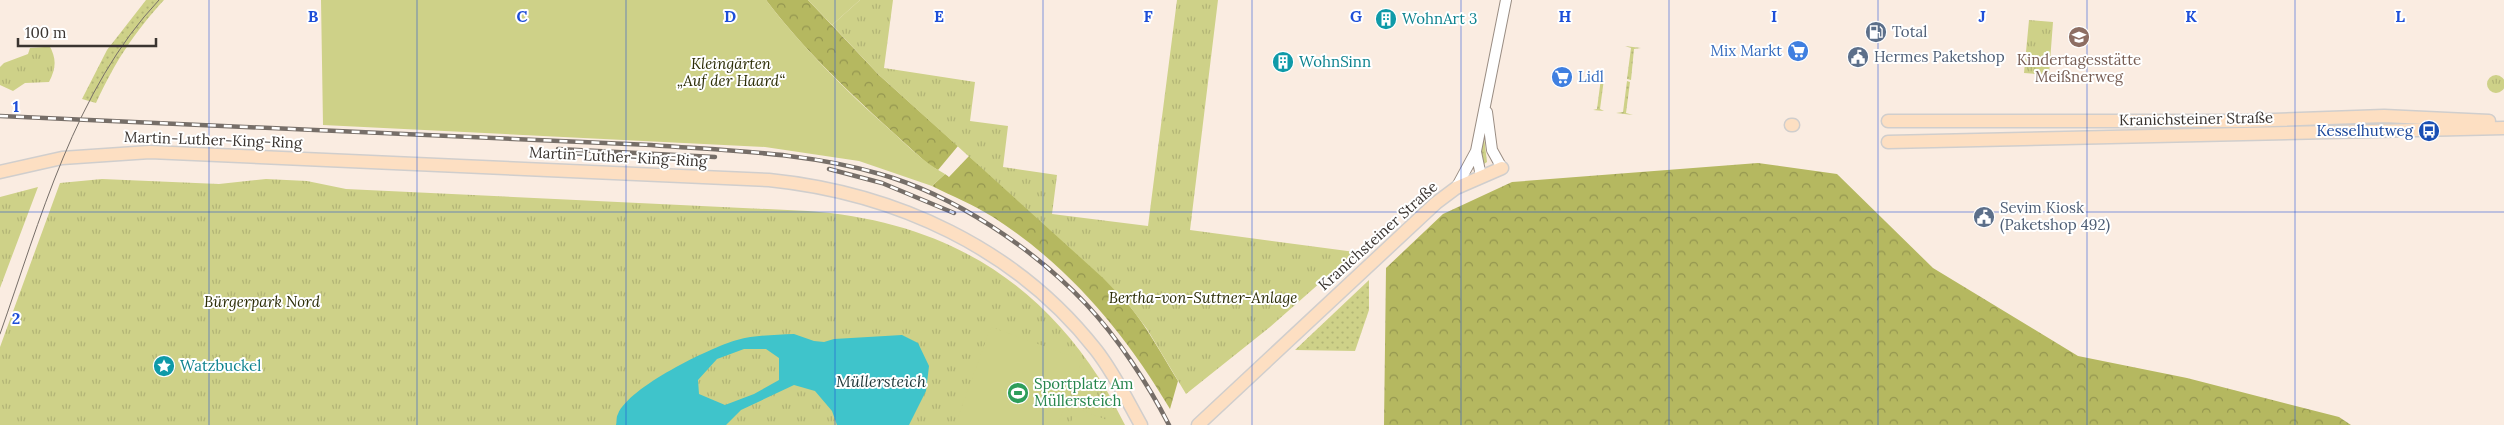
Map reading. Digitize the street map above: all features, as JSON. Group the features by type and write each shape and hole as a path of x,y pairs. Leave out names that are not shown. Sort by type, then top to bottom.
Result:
{"main road":[{"name":"Kranichsteiner Straße","path":"1888,121 2246,121 2384,116 2504,122"},
{"name":"Kranichsteiner Straße","path":"1888,142 2504,128"},
{"name":"Martin-Luther-King-Ring","path":"0,172 62,158 150,152 769,180 838,191 873,200 921,217 965,239 1008,266 1039,290 1086,339 1116,379 1141,425"},
{"name":"Kranichsteiner Straße","path":"1198,425 1408,226 1456,188 1502,168"}],"street":[{"path":"1456,188 1476,151 1506,0"},
{"path":"1486,101 1489,138 1492,150 1502,168"},
{"path":"1476,151 1481,176"}],"green space":[{"path":"146,0 164,0 126,49 110,74 96,103 82,99 107,50"},
{"name":"Kleingärten „Auf der Haard“","path":"321,0 766,0 809,51 840,83 915,152 945,174 932,186 859,161 765,147 323,125"},
{"path":"766,0 808,0 879,75 958,146 938,170 929,165 823,66"},
{"path":"808,0 860,0 832,25"},
{"name":"Bertha-von-Suttner-Anlage","path":"860,0 893,0 884,68 975,82 970,121 1008,126 1003,167 1057,175 1052,214 1148,226 1177,0 1218,0 1190,230 1355,252 1270,327 1186,394 1147,329 1128,304 1103,278 879,75 832,25"},
{"path":"2029,20 2053,22 2049,75 2024,73"},
{"path":"44,45 49,45 54,59 54,68 49,82 25,83 13,91 0,85 0,67 4,63 28,54 30,48 44,47"},
{"path":"1625,46 1641,48 1634,49 1631,80 1627,79 1631,48"},
{"path":"2496,75 2504,80 2505,84 2500,92 2496,93 2488,88 2487,84 2492,76"},
{"path":"1601,78 1604,79 1600,109 1604,111 1593,110 1597,109"},
{"path":"1627,81 1630,82 1626,113 1633,115 1616,113 1623,112"},
{"path":"1482,137 1484,137 1487,162 1484,164 1480,152"},
{"path":"969,156 1091,264 1128,304 1148,332 1178,381 1170,409 1153,381 1114,328 1093,302 1070,279 1020,236 993,217 932,186 945,174 949,177"},
{"path":"1758,163 1837,174 1933,268 2078,356 2187,378 2339,417 2351,425 1384,425 1386,268 1443,214 1512,182"},
{"name":"Bürgerpark Nord","path":"102,179 219,184 266,179 307,181 346,189 808,211 854,216 897,226 937,240 975,258 1010,281 1042,308 1072,341 1099,378 1125,425 0,425 0,347 60,183"},
{"path":"38,187 0,288 0,197"},
{"path":"1369,280 1369,310 1355,351 1295,350"},
{"name":"Sportplatz Am Müllersteich","path":"991,327 1082,360 1058,425 955,425"},
{"path":"1076,408 1120,425 1070,425"}],"water":[{"name":"Müllersteich","path":"794,334 814,341 824,342 834,339 902,335 918,343 929,366 926,391 909,425 837,425 832,411 815,391 794,385 741,410 726,425 616,425 618,414 625,403 637,392 690,360 724,344 744,338","holes":["744,349 766,349 779,358 779,380 754,394 725,405 699,394 698,380 717,359"]}],"tram line":[{"path":"0,334 46,202 82,115 104,74 130,35 159,0"}],"railway":[{"path":"0,116 651,145 767,153 824,161 880,174 908,183 964,210 991,226 1042,263 1065,283 1110,331 1142,378 1169,425"},
{"path":"558,149 715,157"},
{"path":"829,169 882,183 954,213"}],"place":[{"name":"WohnArt 3","path":"1386,19"},
{"name":"Total","path":"1876,32"},
{"name":"Kindertagesstätte Meißnerweg","path":"2079,37"},
{"name":"Mix Markt","path":"1798,51"},
{"name":"Hermes Paketshop","path":"1858,57"},
{"name":"WohnSinn","path":"1283,62"},
{"name":"Lidl","path":"1562,77"},
{"name":"Kesselhutweg","path":"2429,131"},
{"name":"Sevim Kiosk (Paketshop 492)","path":"1984,217"},
{"name":"Watzbuckel","path":"164,366"},
{"name":"Sportplatz Am Müllersteich","path":"1018,393"}]}
